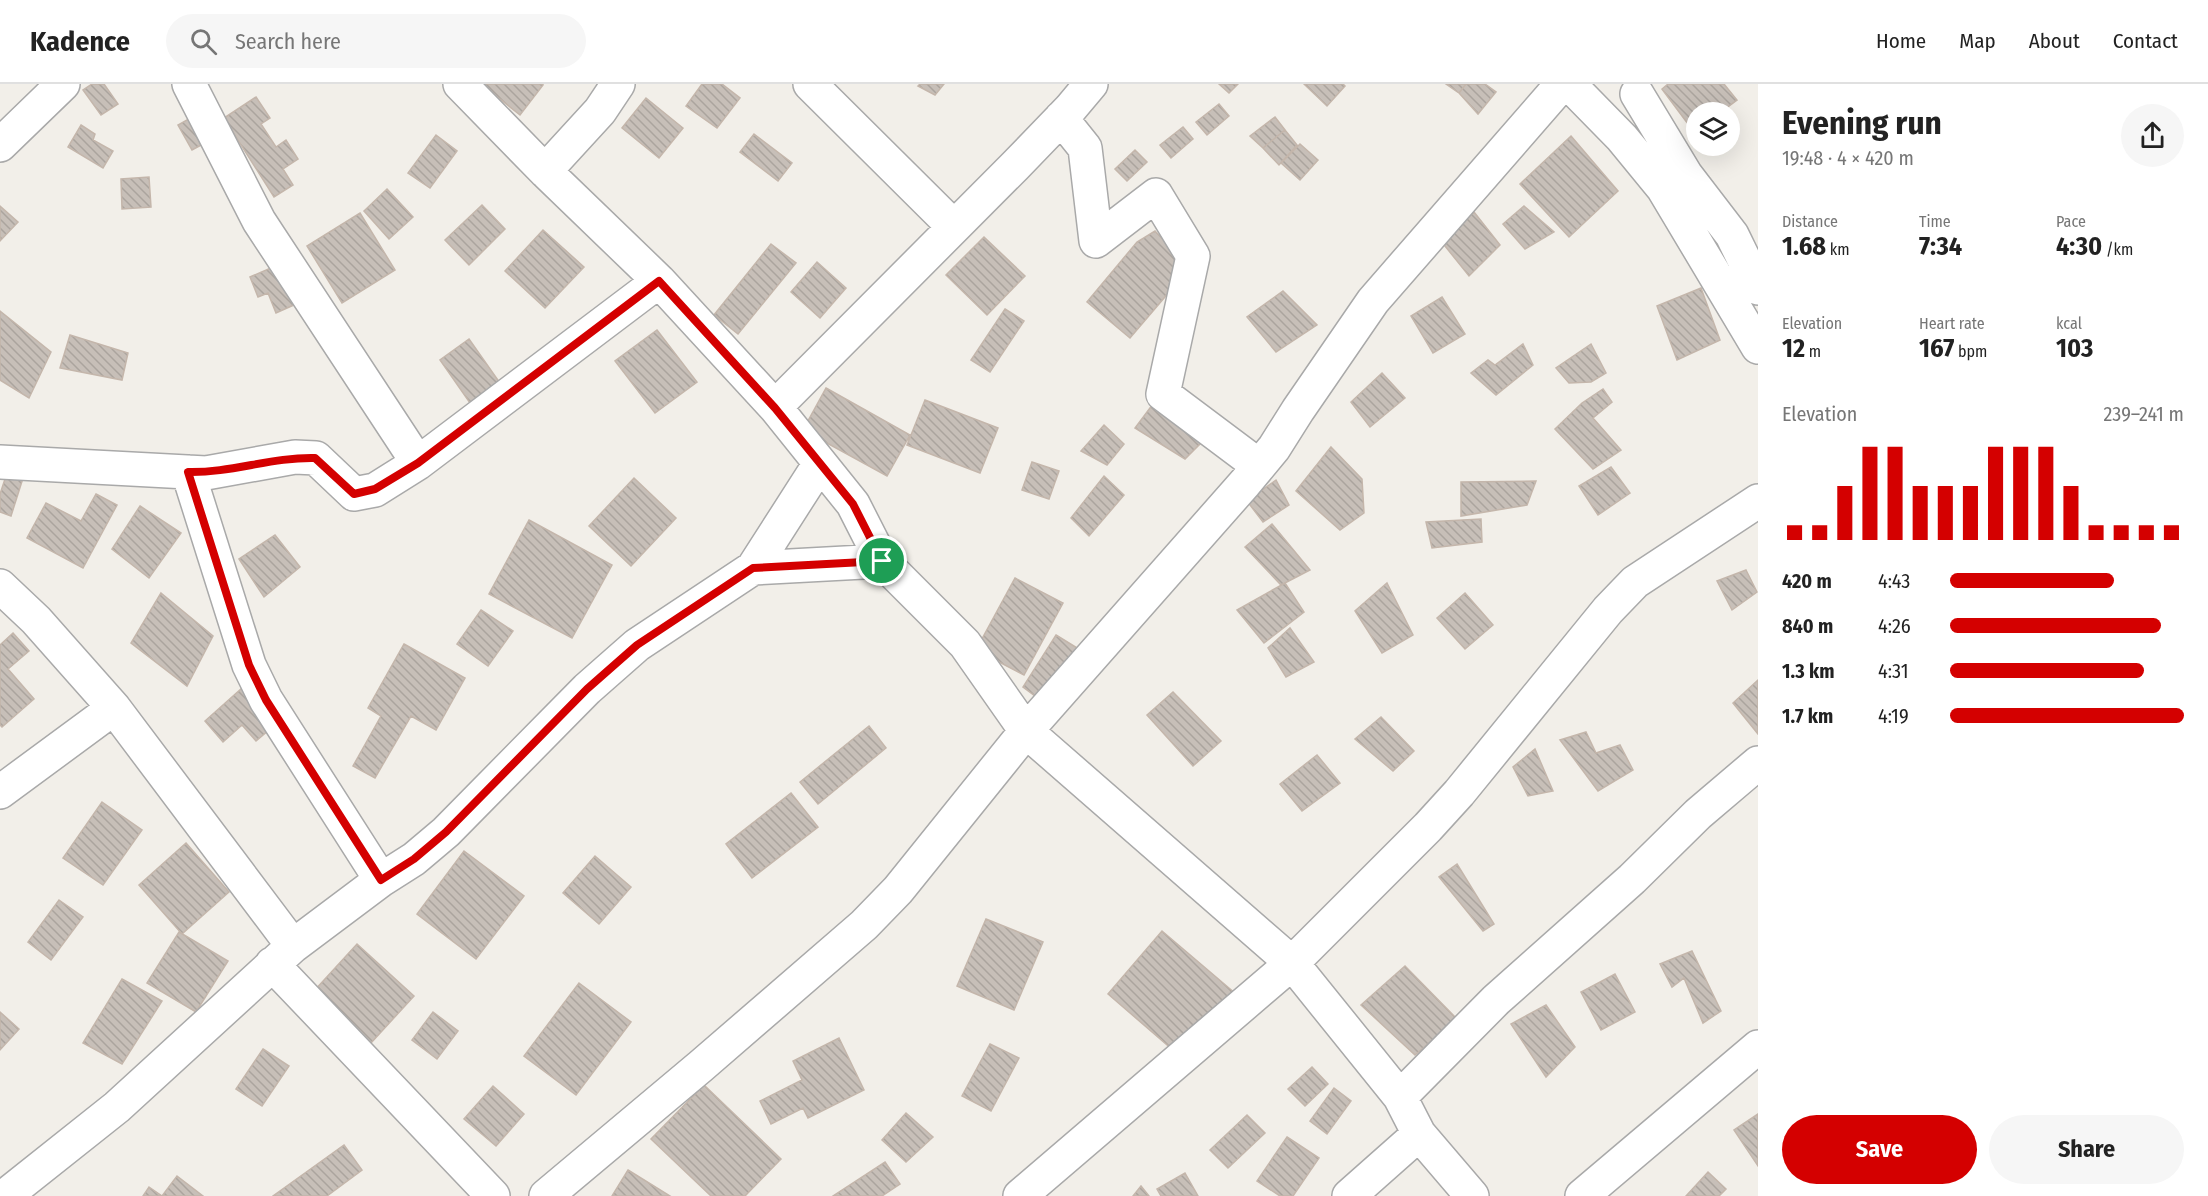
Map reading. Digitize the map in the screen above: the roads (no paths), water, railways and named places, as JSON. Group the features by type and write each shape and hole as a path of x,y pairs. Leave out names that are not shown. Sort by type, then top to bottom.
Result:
{"street":[{"path":"0,145 63,84"},
{"path":"189,84 259,221 418,463"},
{"path":"460,84 545,171 659,281 775,408 853,504 882,561 965,644 1026,731 1292,963 1400,1096 1419,1134 1472,1196"},
{"path":"545,171 600,111 618,84"},
{"path":"810,84 953,226"},
{"path":"775,408 1061,118 1091,84"},
{"path":"546,1196 864,925 898,890 1026,731 1274,448 1373,301 1562,84"},
{"path":"1569,84 1622,138 1663,188 1758,347"},
{"path":"1636,94 1686,175 1732,235 1758,288"},
{"path":"1061,118 1085,148 1096,241 1156,195 1193,256 1163,394 1259,465"},
{"path":"0,462 206,472 295,458 315,458 354,494 375,489 418,463 659,281"},
{"path":"5,1196 117,1107 282,955 381,880 414,859 446,832 587,689 637,645 753,568 819,465"},
{"path":"188,472 249,665 266,700 381,880"},
{"path":"1020,1196 1292,963 1459,793 1608,610 1635,582 1758,501"},
{"path":"753,568 882,561"},
{"path":"0,586 36,620 114,708 282,955 486,1191 493,1196"},
{"path":"0,792 114,708"},
{"path":"1400,1096 1496,1000 1632,879 1698,814 1758,763"},
{"path":"1581,1196 1758,1047"},
{"path":"1349,1196 1419,1134"}]}
